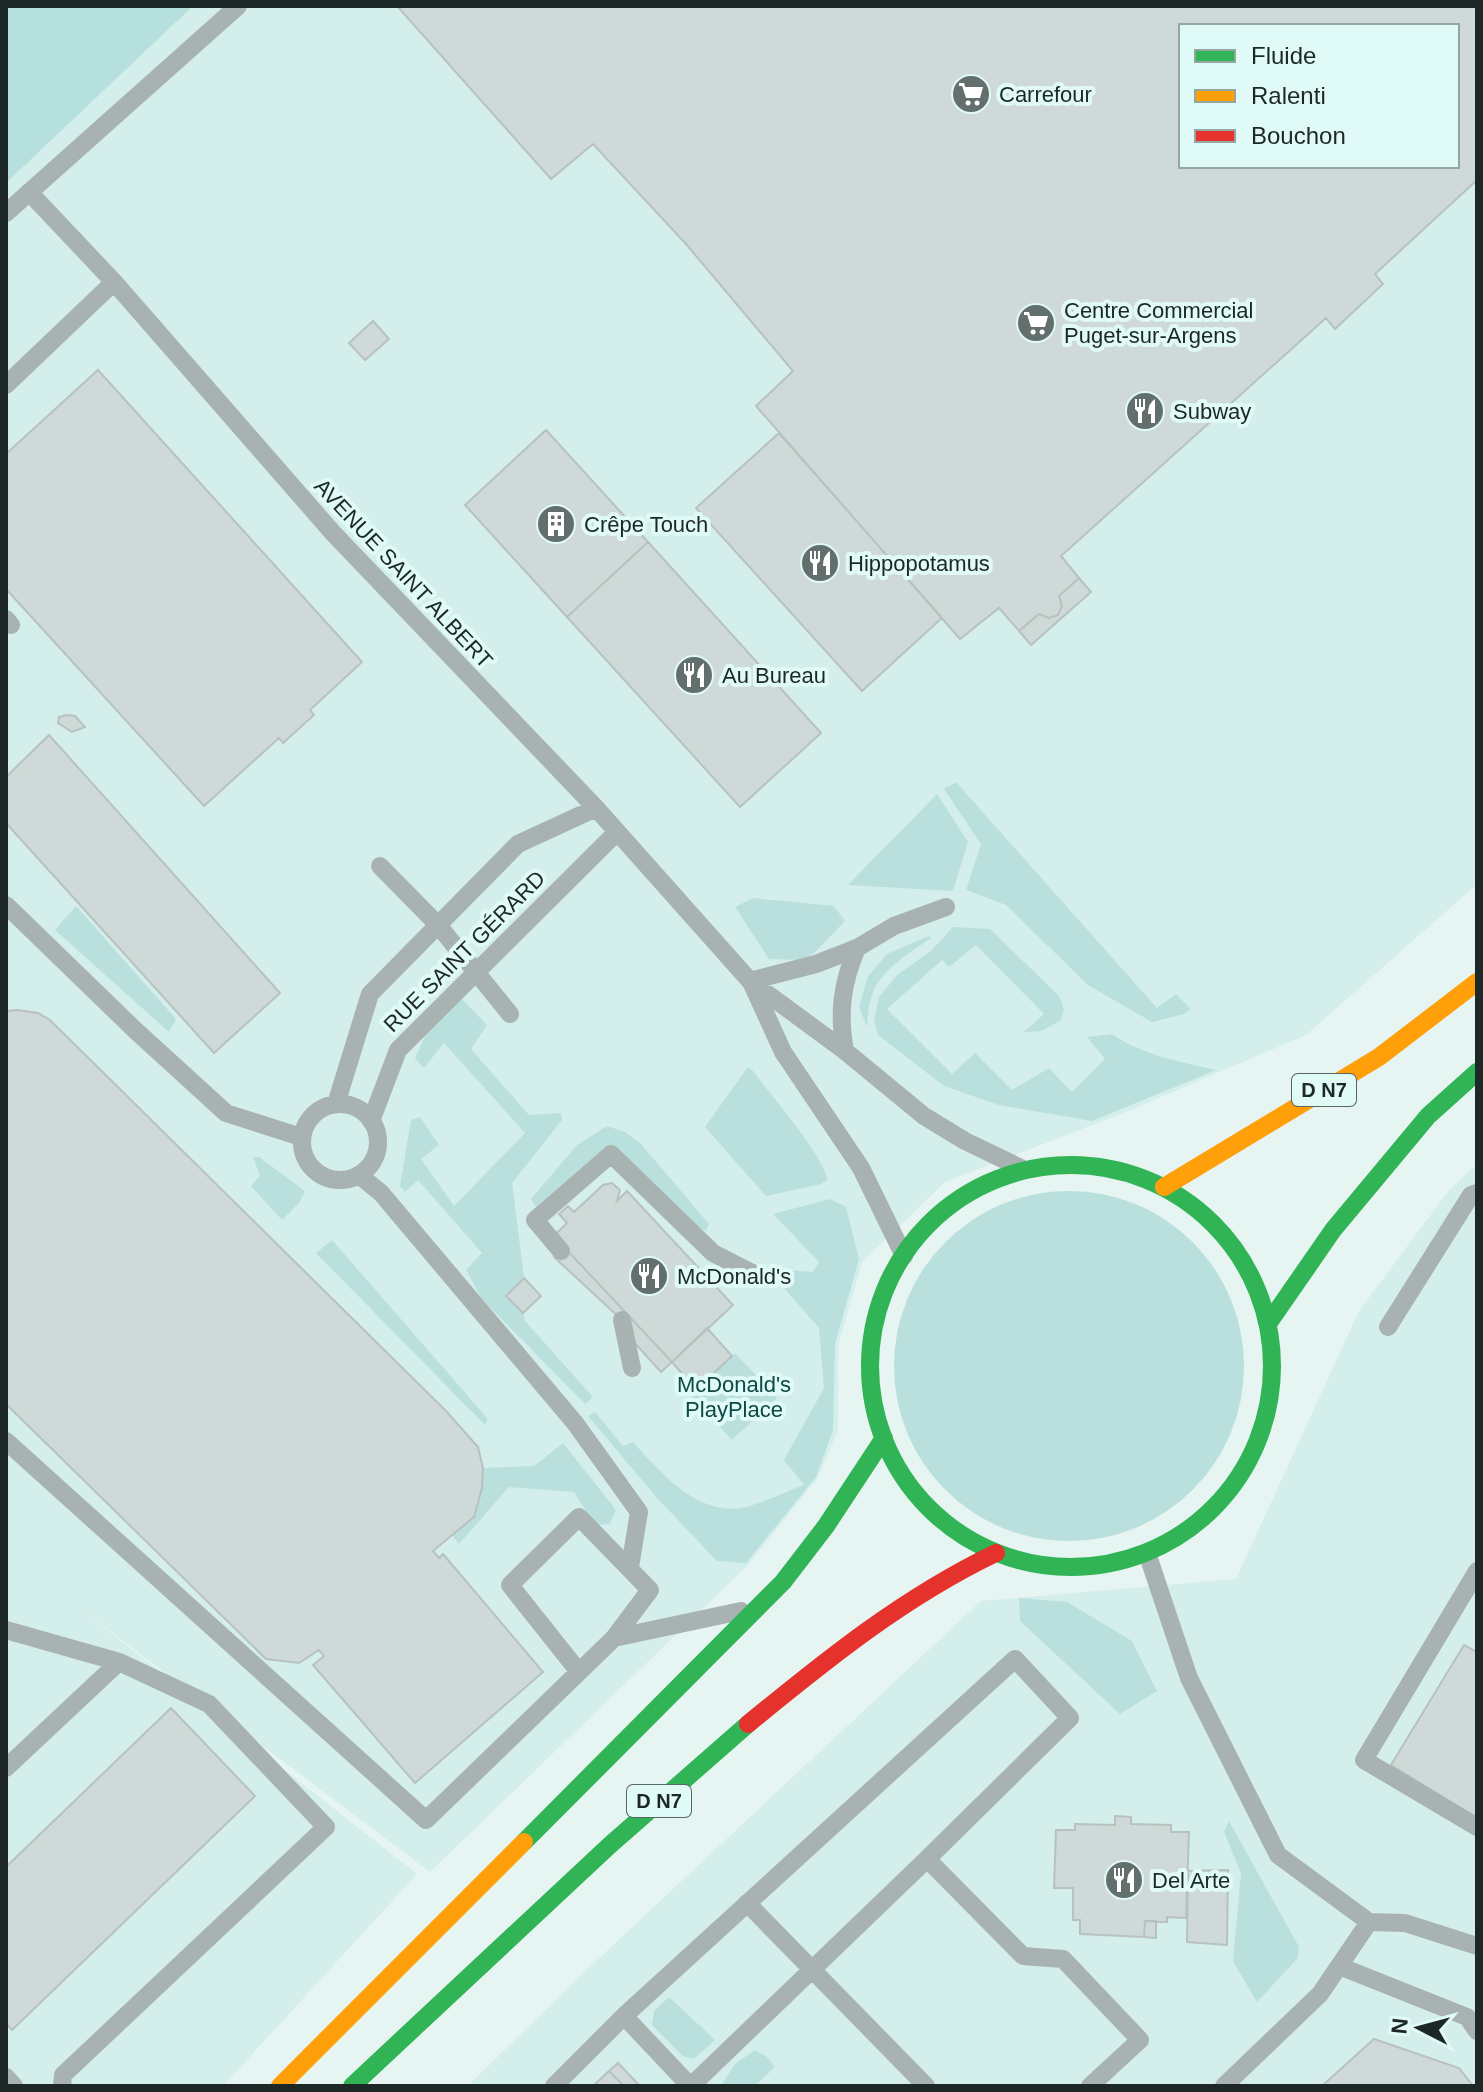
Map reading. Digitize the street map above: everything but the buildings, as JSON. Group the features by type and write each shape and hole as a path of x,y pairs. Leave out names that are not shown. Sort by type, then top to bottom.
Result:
{"main road":[{"name":"D N7","path":"1164,1187 1379,1057 1477,982"},
{"path":"1268,1324 1333,1230 1428,1116 1477,1072"},
{"path":"1060,1165 1096,1166 1131,1174 1164,1187 1201,1212 1232,1244 1254,1282 1268,1324 1272,1380 1260,1435 1234,1485 1195,1525 1147,1553 1117,1562 1071,1568 1025,1563 966,1538 917,1495 898,1468 875,1408 871,1376 872,1344 883,1299 904,1256 928,1226 957,1201 990,1183 1025,1170 1060,1165"},
{"name":"D N7","path":"280,2086 783,1582 826,1526 884,1438"},
{"name":"D N7","path":"352,2086 694,1768 849,1643 965,1567 996,1553"}],"lane":[{"path":"6,213 238,6"},
{"name":"AVENUE SAINT ALBERT","path":"29,192 114,282 333,533 596,808 750,981 845,1051 935,1124 1025,1170"},
{"path":"6,385 114,282"},
{"name":"RUE SAINT GÉRARD","path":"336,1104 370,994 518,844 596,808"},
{"name":"RUE SAINT GÉRARD","path":"371,1121 398,1050 617,832"},
{"path":"380,866 438,925 510,1014"},
{"path":"6,905 226,1113 301,1137"},
{"path":"750,981 816,964 857,948 894,926 946,907"},
{"path":"845,1051 840,1024 843,984 857,948"},
{"name":"AVENUE SAINT ALBERT","path":"750,981 783,1052 861,1168 904,1256"},
{"path":"336,1104 356,1108 371,1121 378,1144 375,1156 359,1175 348,1179 324,1177 306,1161 301,1137 313,1115 324,1107 336,1104"},
{"path":"561,1251 535,1220 611,1154 713,1253 752,1273"},
{"path":"359,1175 381,1193 575,1423 639,1512 630,1567"},
{"path":"1388,1327 1471,1195 1477,1193"},
{"path":"622,1320 632,1368"},
{"path":"6,1441 426,1820 579,1672 614,1638 650,1590 579,1517 510,1585 579,1672"},
{"path":"1147,1553 1189,1678 1278,1855 1369,1922 1405,1923 1477,1946"},
{"path":"1477,1571 1364,1760 1477,1827"},
{"path":"614,1638 759,1607"},
{"path":"6,1630 119,1662 209,1704 326,1827 63,2075 62,2086"},
{"path":"554,2086 624,2016 1015,1659 1070,1718 691,2086 624,2016"},
{"path":"6,1768 119,1662"},
{"path":"927,1859 1023,1956 1063,1959 1140,2040 1090,2086"},
{"path":"747,1903 926,2086"},
{"path":"1224,2086 1320,1994 1369,1922"},
{"path":"1339,1966 1467,2017 1477,2031"},
{"path":"6,2077 14,2086"}],"shaded area":[{"path":"6,6 193,6 6,183"},
{"path":"193,6 1477,6 1477,884 1306,1035 1126,1112 945,1182 862,1262 838,1346 838,1430 817,1479 746,1567 430,1872 79,1608 417,1874 223,2086 6,2086 6,183"},
{"path":"1477,1164 1477,2086 468,2086 580,1976 981,1601 1236,1579 1359,1311 1450,1189"}],"green space":[{"path":"956,782 1157,1008 1176,994 1191,1009 1184,1014 1152,1022 1088,985 1006,905 966,890 981,844 944,789"},
{"path":"937,794 968,842 953,891 848,885"},
{"path":"753,898 834,906 845,921 813,954 802,960 769,959 735,907"},
{"path":"76,906 176,1019 169,1032 55,930"},
{"path":"953,927 990,929 1059,996 1064,1009 1061,1020 1042,1031 1024,1032 1044,1014 976,945 949,967 942,960 887,1009 952,1074 975,1053 1012,1090 1049,1068 1072,1092 1105,1059 1087,1037 1112,1034 1149,1053 1216,1070 1092,1121 999,1105 944,1086 878,1035 874,1021 879,997 897,975 932,950"},
{"path":"929,936 931,938 882,977 872,995 867,1027 859,1007 868,976 887,954"},
{"path":"460,997 487,1025 471,1049 529,1115 561,1113 562,1120 512,1183 524,1278 506,1296 593,1397 585,1404 482,1299 466,1270 482,1253 418,1180 405,1192 400,1186 411,1120 420,1117 439,1145 421,1159 454,1206 525,1133 444,1043 424,1068 415,1058 432,1021"},
{"path":"748,1067 806,1140 828,1180 766,1196 705,1127"},
{"path":"607,1126 625,1132 641,1144 709,1224 706,1231 677,1214 620,1150 604,1148 536,1207 531,1199 577,1145"},
{"path":"253,1157 259,1157 305,1191 299,1203 282,1220 251,1186 260,1176"},
{"path":"1069,1191 1103,1194 1136,1204 1166,1221 1193,1242 1214,1269 1231,1299 1241,1332 1244,1366 1241,1400 1231,1433 1214,1463 1193,1490 1166,1511 1136,1528 1103,1538 1069,1541 1035,1538 1002,1528 972,1511 945,1490 924,1463 907,1433 897,1400 894,1366 897,1332 907,1299 924,1269 945,1242 972,1221 1002,1204 1035,1194"},
{"path":"830,1199 846,1207 859,1259 835,1344 833,1430 816,1477 746,1563 717,1561 657,1498 588,1416 595,1412 623,1446 633,1442 682,1490 712,1506 729,1509 746,1507 804,1485 784,1460 824,1388 819,1328 777,1280 786,1270 813,1272 819,1262 773,1214"},
{"path":"332,1240 488,1419 485,1425 316,1253"},
{"name":"McDonald's PlayPlace","path":"735,1353 777,1398 732,1440 691,1395"},
{"path":"563,1443 616,1510 610,1524 595,1525 574,1492 509,1487 459,1544 452,1535 477,1506 482,1490 483,1468 534,1466"},
{"path":"1019,1598 1067,1602 1132,1641 1157,1691 1120,1714 1020,1621"},
{"path":"1229,1821 1299,1947 1298,1958 1257,2002 1233,1961 1241,1873 1224,1832"},
{"path":"669,1997 715,2040 694,2059 683,2056 652,2025 654,2011"},
{"path":"755,2050 767,2057 775,2067 755,2086 721,2086 735,2064"}],"traffic: fast":[{"path":"1268,1324 1333,1230 1428,1116 1477,1072"},
{"path":"1071,1165 1110,1169 1148,1181 1182,1199 1213,1224 1238,1255 1256,1289 1268,1327 1272,1366 1268,1405 1256,1443 1238,1477 1213,1508 1182,1533 1148,1551 1110,1563 1071,1567 1032,1563 994,1551 960,1533 929,1508 904,1477 886,1443 874,1405 870,1366 874,1327 886,1289 904,1255 929,1224 960,1199 994,1181 1032,1169 1071,1165"},
{"path":"524,1842 783,1582 826,1526 884,1438"},
{"path":"352,2086 610,1845 748,1724"}],"traffic: slow":[{"path":"1164,1187 1379,1057 1477,982"},
{"path":"280,2086 524,1842"}],"traffic: jam":[{"path":"748,1724 836,1653 898,1610 929,1589 996,1553"}],"place":[{"name":"Carrefour","path":"971,94"},
{"name":"Centre Commercial Puget-sur-Argens","path":"1036,323"},
{"name":"Subway","path":"1145,411"},
{"name":"Crêpe Touch","path":"556,524"},
{"name":"Hippopotamus","path":"820,563"},
{"name":"Au Bureau","path":"694,675"},
{"name":"McDonald's","path":"649,1276"},
{"name":"Del Arte","path":"1124,1880"}]}
